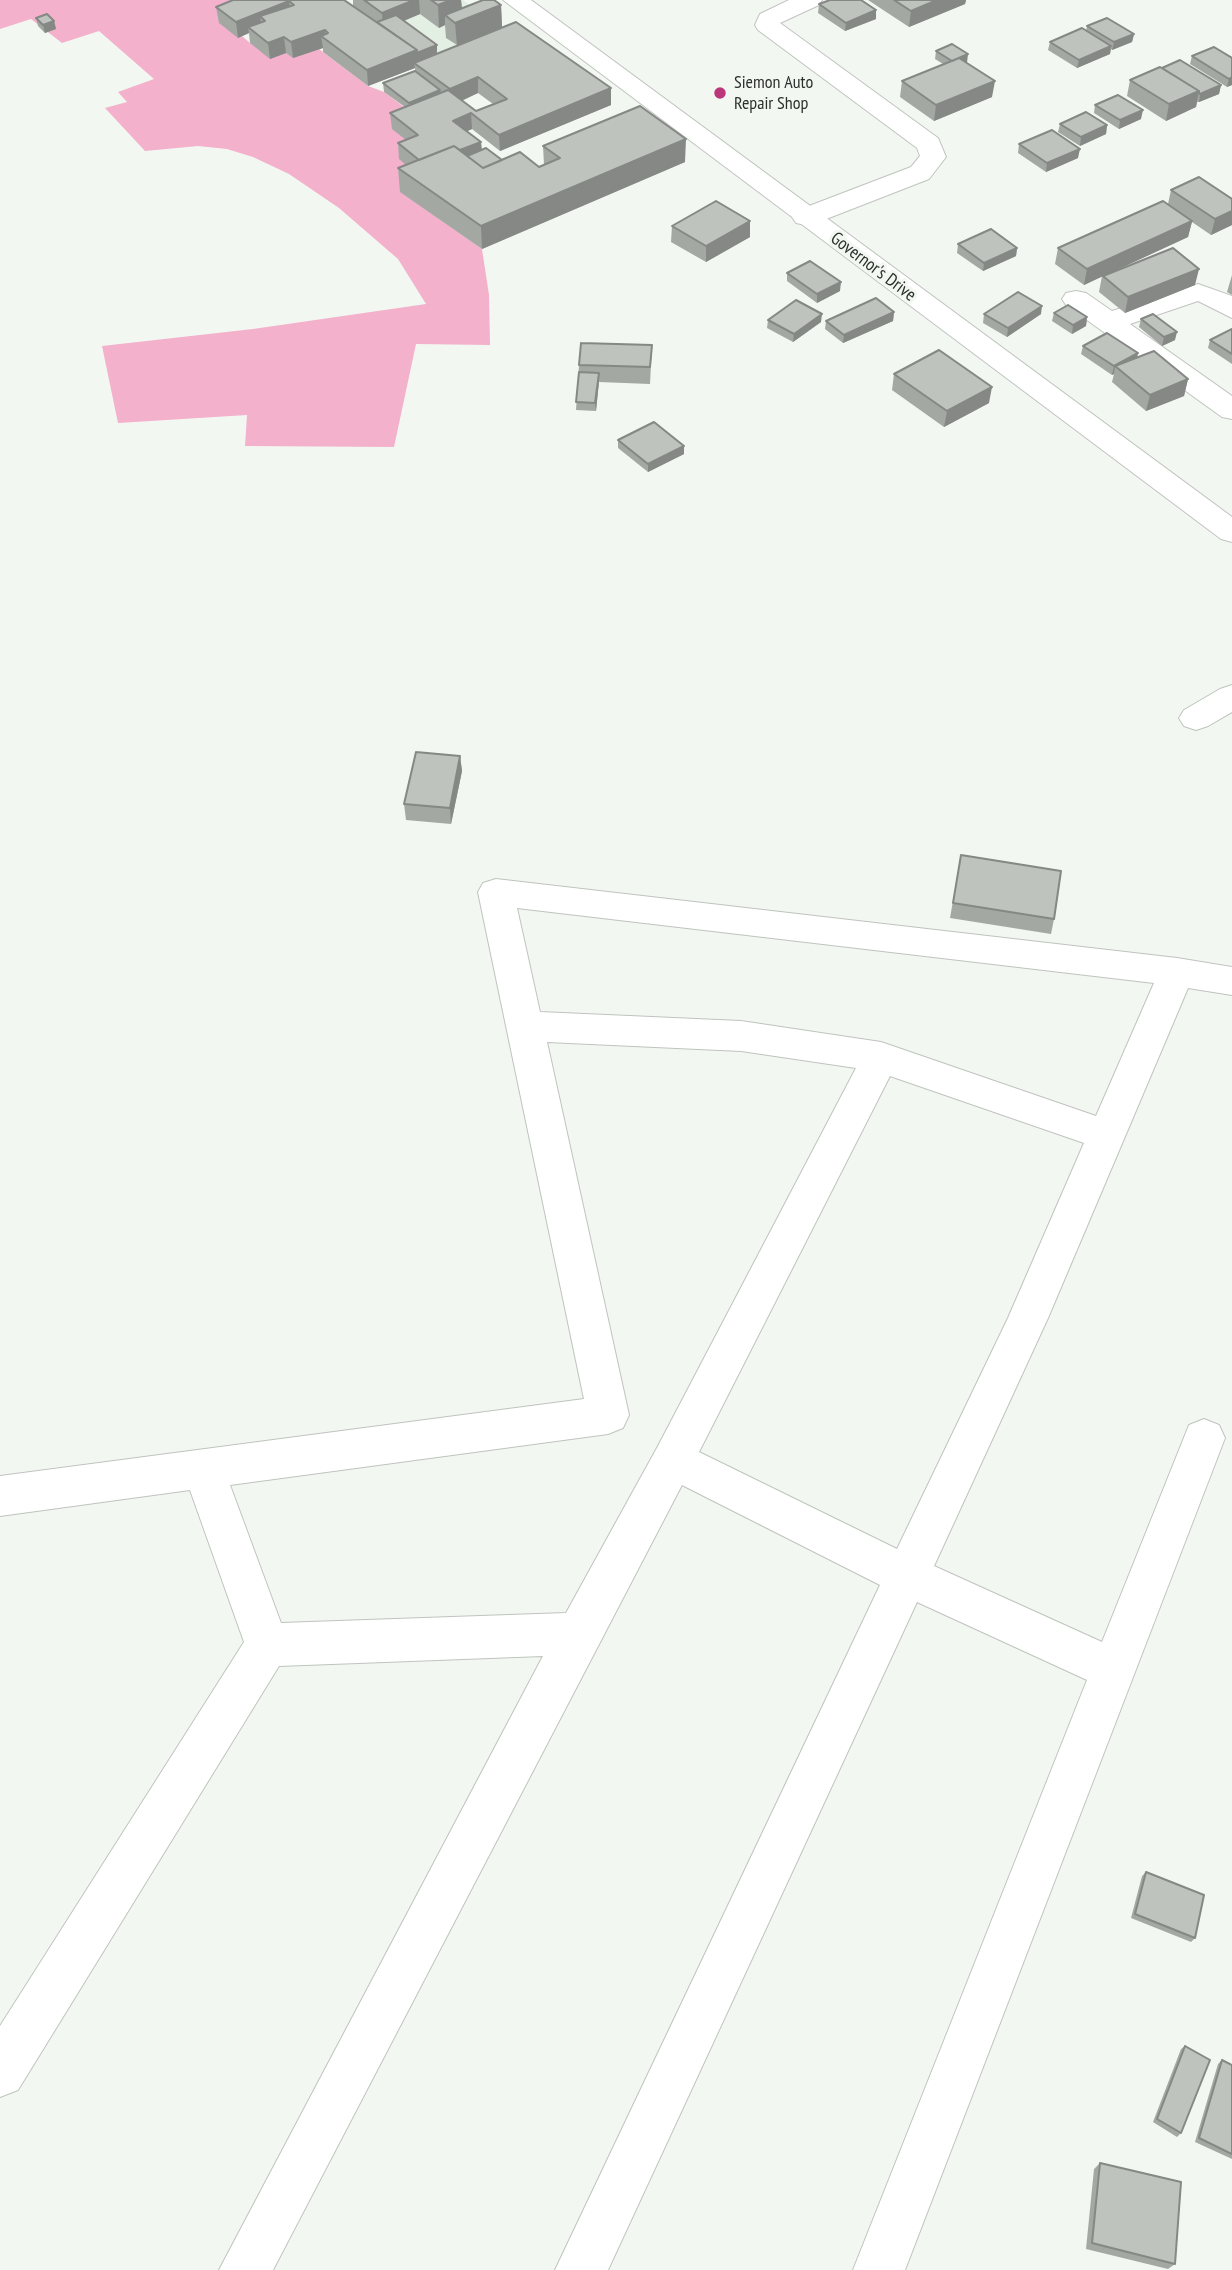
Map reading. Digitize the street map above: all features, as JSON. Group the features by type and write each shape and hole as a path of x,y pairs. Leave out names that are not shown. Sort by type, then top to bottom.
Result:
{"street":[{"name":"Governor's Drive","path":"515,0 1232,532"},
{"path":"806,217 920,173 933,157 929,144 766,25 769,19 781,12 810,0"},
{"path":"1109,322 1198,292 1217,299 1232,309"},
{"path":"1076,299 1232,410"},
{"path":"1196,718 1232,697"},
{"path":"0,1496 608,1415 496,892 1177,972 1232,981"},
{"path":"581,2270 1028,1318 1177,972"},
{"path":"524,1026 741,1036 881,1058 1106,1135"},
{"path":"245,2270 673,1460 881,1058"},
{"path":"879,2270 1205,1438"},
{"path":"673,1460 907,1576 1114,1670"},
{"path":"203,1468 267,1645"},
{"path":"267,1645 579,1634"},
{"path":"0,2073 267,1645"}],"shaded area":[{"path":"0,0 271,0 238,38 242,36 250,43 286,53 319,49 368,86 384,92 419,118 420,151 426,181 401,192 482,249 489,295 490,345 416,344 394,447 245,446 247,415 118,423 102,346 253,329 426,304 398,259 339,208 289,174 253,157 227,149 198,146 145,151 105,108 127,102 118,92 154,79 99,31 62,43 31,19 0,29"},
{"path":"456,0 463,0 502,27 437,53 397,23"}],"building":[{"path":"233,0 344,0 417,50 367,70 321,36 328,33 325,30 291,42 284,37 268,43 248,27 265,21 260,16 294,5 289,1 236,22 216,7"},
{"path":"364,0 414,0 382,13"},
{"path":"431,0 451,0 438,5"},
{"path":"483,0 494,0 501,5 455,23 445,15"},
{"path":"830,0 861,0 876,10 846,23 819,4"},
{"path":"894,0 937,0 911,11"},
{"path":"47,14 54,21 43,25 36,18"},
{"path":"396,15 437,45 417,53 417,50 377,22"},
{"path":"1107,18 1134,34 1114,42 1087,26"},
{"path":"516,22 611,88 499,135 471,113 453,121 481,142 460,150 454,146 419,160 398,143 418,135 390,113 448,90 476,111 507,99 478,77 450,89 414,63"},
{"path":"1082,28 1111,46 1079,60 1050,42"},
{"path":"952,44 968,54 952,61 936,51"},
{"path":"1214,47 1232,58 1232,77 1229,79 1192,56"},
{"path":"959,58 995,81 936,105 902,81"},
{"path":"1180,60 1221,85 1200,94 1162,68"},
{"path":"1160,67 1199,91 1169,104 1130,80"},
{"path":"415,71 440,90 409,103 383,83"},
{"path":"1118,95 1143,110 1120,120 1095,105"},
{"path":"640,106 686,139 481,226 398,168 454,146 483,168 520,152 539,167 560,158 543,146"},
{"path":"1086,112 1107,125 1081,137 1060,124"},
{"path":"1052,130 1080,149 1047,163 1019,144"},
{"path":"486,148 502,160 483,168 467,156"},
{"path":"1199,177 1232,199 1232,211 1215,219 1171,190"},
{"path":"716,201 750,221 706,246 672,226"},
{"path":"1163,201 1192,221 1087,269 1058,248"},
{"path":"991,229 1017,248 984,263 958,244"},
{"path":"1173,248 1199,269 1128,297 1103,276"},
{"path":"810,261 841,282 817,294 787,273"},
{"path":"1018,292 1042,306 1008,328 984,314"},
{"path":"876,298 894,312 844,335 826,321"},
{"path":"796,300 822,314 794,334 768,320"},
{"path":"1068,305 1087,317 1073,325 1054,313"},
{"path":"1153,314 1177,332 1164,337 1141,319"},
{"path":"1232,329 1232,354 1210,340"},
{"path":"1107,333 1138,353 1114,366 1083,346"},
{"path":"581,343 652,345 650,367 579,365"},
{"path":"939,350 992,387 947,411 894,374"},
{"path":"1154,351 1188,379 1150,395 1115,366"},
{"path":"579,372 599,373 595,403 576,402"},
{"path":"654,422 684,446 648,464 618,440"},
{"path":"416,752 460,756 450,808 404,804"},
{"path":"961,855 1061,871 1054,919 953,903"},
{"path":"1146,1872 1204,1895 1195,1938 1135,1914"},
{"path":"1185,2046 1210,2060 1181,2133 1157,2119"},
{"path":"1222,2060 1232,2065 1232,2154 1199,2138"},
{"path":"1100,2163 1181,2182 1175,2264 1092,2243"}],"place":[{"name":"Siemon Auto Repair Shop","path":"720,93"}]}
